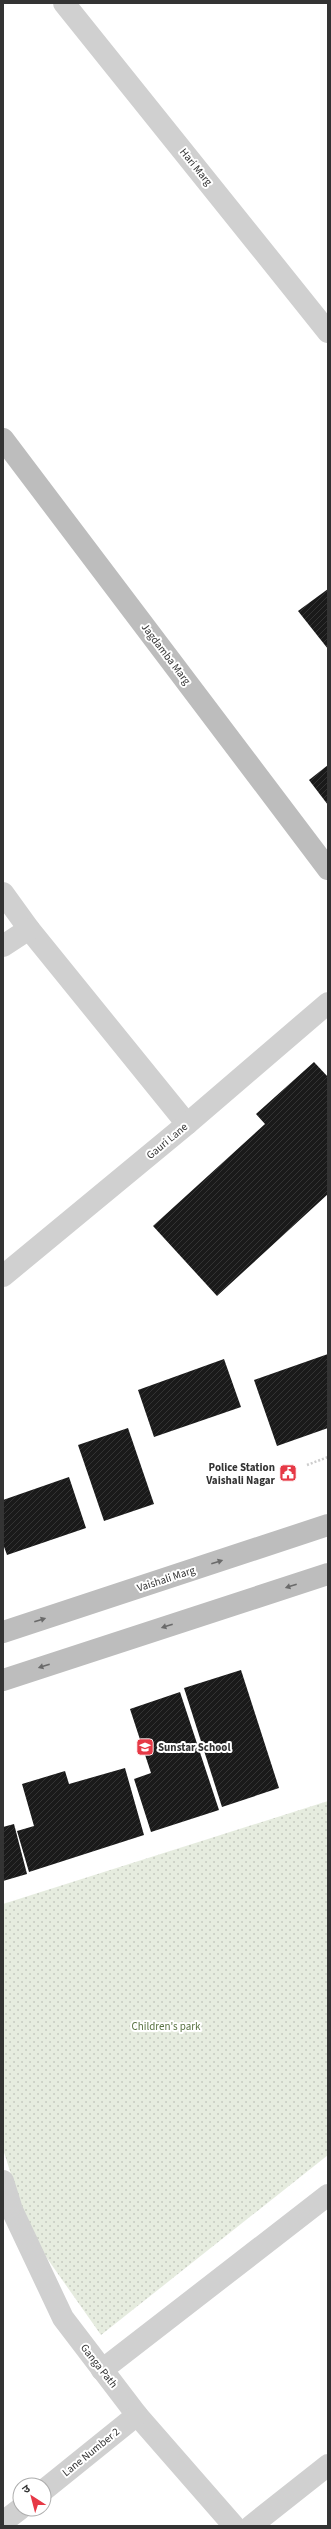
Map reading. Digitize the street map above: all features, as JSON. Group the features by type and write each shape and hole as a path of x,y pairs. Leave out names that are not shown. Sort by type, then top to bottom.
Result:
{"street":[{"name":"Hari Marg","path":"64,3 328,332"},
{"name":"Jagdamba Marg","path":"3,439 328,869"},
{"path":"3,893 29,929 187,1124"},
{"path":"3,946 29,929"},
{"name":"Gauri Lane","path":"3,1276 187,1124 328,1003"},
{"name":"Vaishali Marg","path":"3,1632 328,1525"},
{"path":"3,1680 328,1574"},
{"name":"Ganga Path","path":"3,2181 12,2210 63,2318 137,2415 234,2526"},
{"path":"102,2370 328,2195"},
{"name":"Lane Number 2","path":"52,2484 137,2415"},
{"path":"251,2526 328,2465"},
{"path":"3,2522 12,2515"}],"path":[{"path":"307,1465 328,1457"}],"green space":[{"name":"Children's park","path":"328,1801 328,2155 101,2335 30,2234 3,2149 3,1904"}],"building":[{"path":"328,589 328,649 298,611"},
{"path":"328,765 328,805 309,780"},
{"path":"314,1062 328,1077 328,1194 217,1296 153,1226 265,1124 256,1114"},
{"path":"328,1354 328,1428 277,1446 254,1380"},
{"path":"224,1359 241,1407 154,1437 138,1390"},
{"path":"128,1428 154,1504 104,1521 78,1445"},
{"path":"69,1477 86,1528 7,1555 3,1544 3,1500"},
{"path":"241,1670 279,1788 222,1807 184,1688"},
{"path":"180,1692 219,1810 151,1832 134,1779 151,1773 130,1709"},
{"path":"125,1768 144,1835 29,1872 17,1831 34,1826 22,1784 65,1771 69,1784"},
{"path":"14,1824 27,1874 3,1881 3,1827"}],"place":[{"name":"Police Station Vaishali Nagar","path":"288,1473"},
{"name":"Sunstar School","path":"145,1747"}]}
